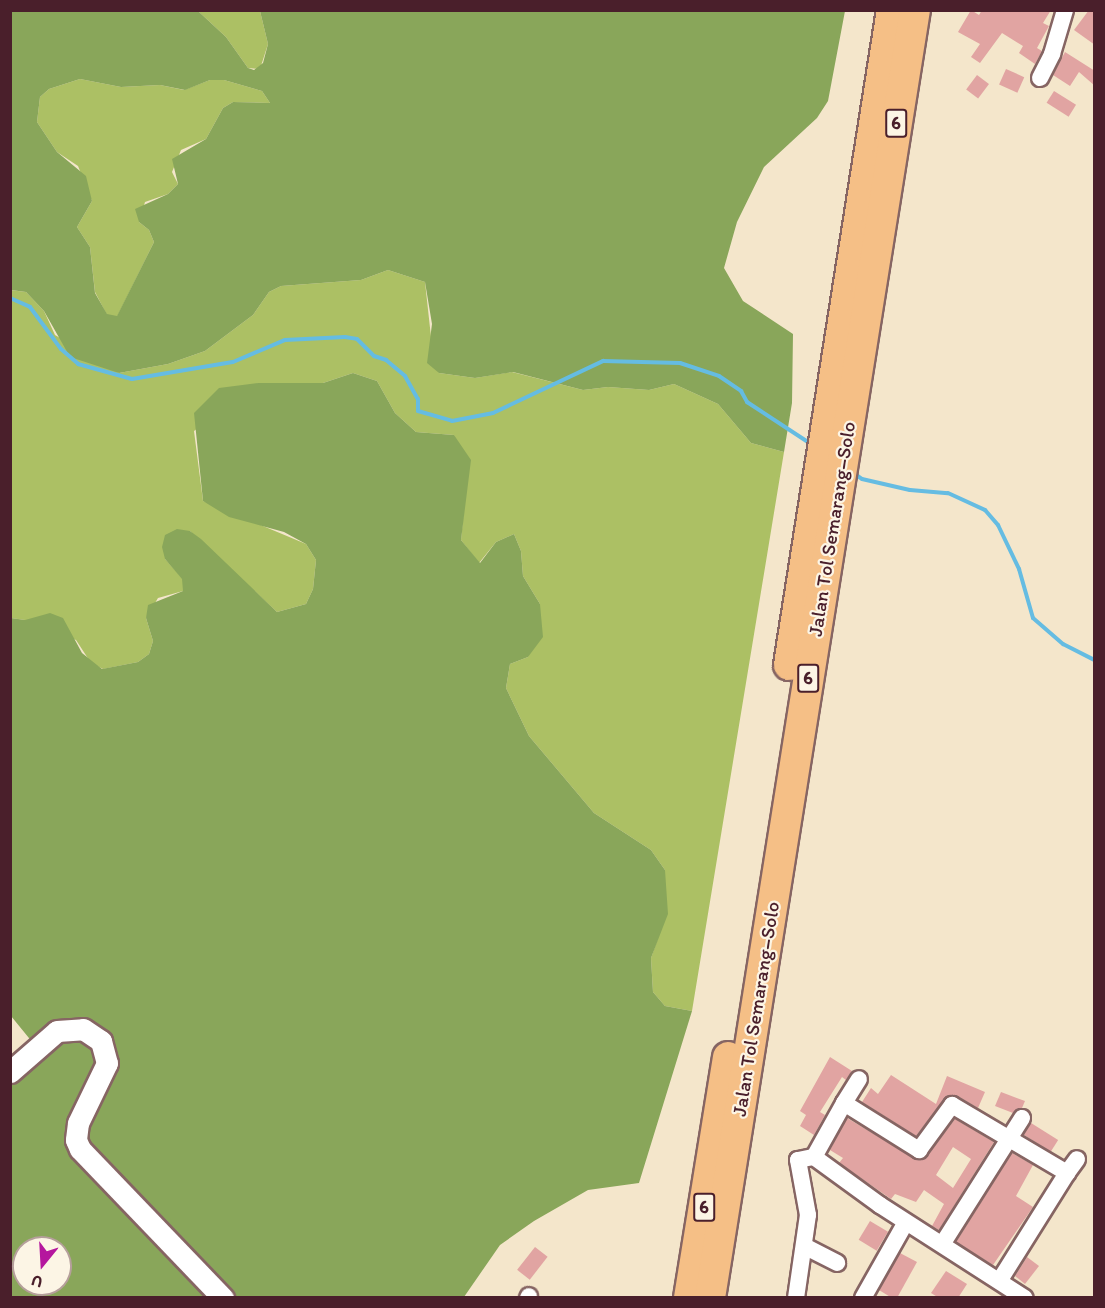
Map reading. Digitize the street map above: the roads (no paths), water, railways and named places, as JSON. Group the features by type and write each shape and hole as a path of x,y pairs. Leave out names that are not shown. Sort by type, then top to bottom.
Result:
{"highway":[{"name":"Jalan Tol Semarang–Solo","path":"868,235 892,10"},
{"name":"Jalan Tol Semarang–Solo","path":"710,1298 729,1118 868,235 915,10"},
{"name":"Jalan Tol Semarang–Solo","path":"689,1298 729,1118"}],"street":[{"path":"1040,78 1052,54 1065,10"},
{"path":"10,1072 57,1031 83,1029 101,1041 107,1063 78,1123 75,1140 80,1149 223,1298"},
{"path":"814,1157 858,1079"},
{"path":"844,1103 919,1150 950,1105 1066,1173"},
{"path":"943,1243 1022,1118"},
{"path":"796,1298 806,1247 808,1215 798,1160 814,1157 906,1222 943,1243 1024,1298"},
{"path":"1000,1280 1077,1159"},
{"path":"862,1298 906,1222"},
{"path":"806,1247 837,1263"}],"waterway":[{"path":"10,298 30,307 61,349 78,364 132,379 233,362 285,340 345,337 357,339 374,356 386,360 405,376 418,399 418,411 452,421 493,413 603,361 680,363 719,376 741,391 747,402 811,444"},
{"path":"852,472 862,479 910,490 948,493 985,510 998,525 1019,569 1033,618 1063,644 1094,660"}]}
